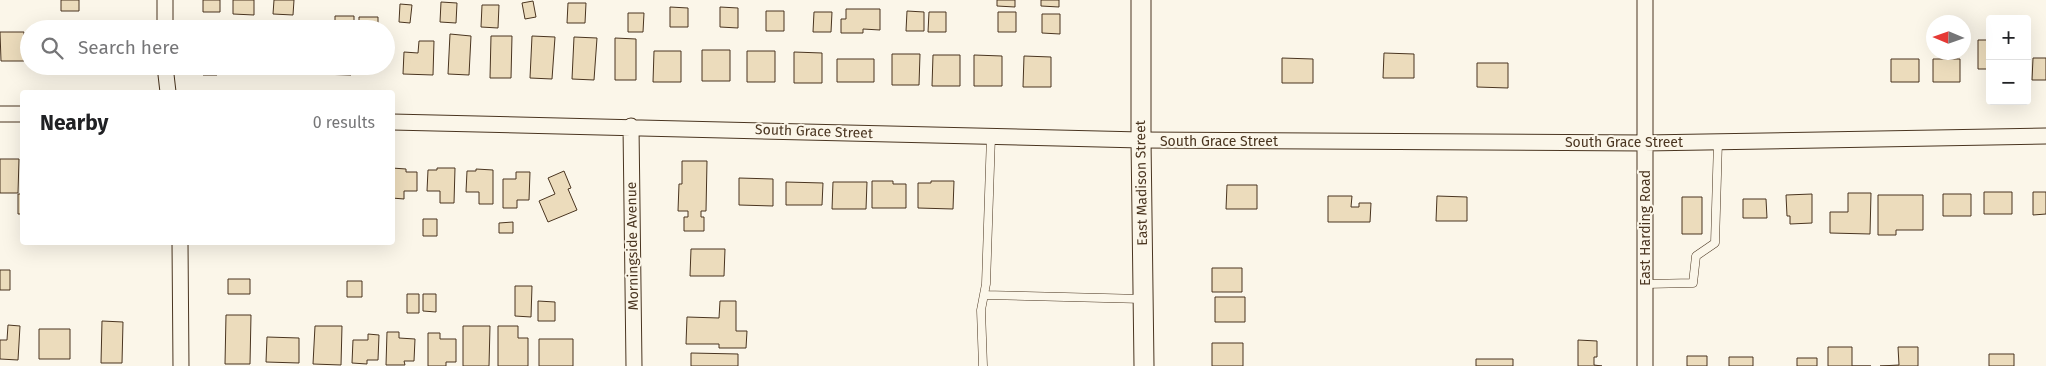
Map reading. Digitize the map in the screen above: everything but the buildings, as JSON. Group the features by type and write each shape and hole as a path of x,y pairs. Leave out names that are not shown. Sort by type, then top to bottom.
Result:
{"street":[{"path":"165,0 165,20"},
{"name":"East Madison Street","path":"1141,0 1144,366"},
{"name":"East Harding Road","path":"1645,0 1645,366"},
{"path":"166,75 168,90"},
{"path":"0,114 20,114"},
{"name":"South Grace Street","path":"395,122 631,126 1141,140 1645,143 2046,136"},
{"name":"Morningside Avenue","path":"631,126 634,366"},
{"path":"180,245 181,366"}],"lane":[{"path":"983,366 980,310 986,284 991,136"},
{"path":"1645,284 1693,283 1696,256 1716,243 1718,142"},
{"path":"984,294 1143,299"}]}
